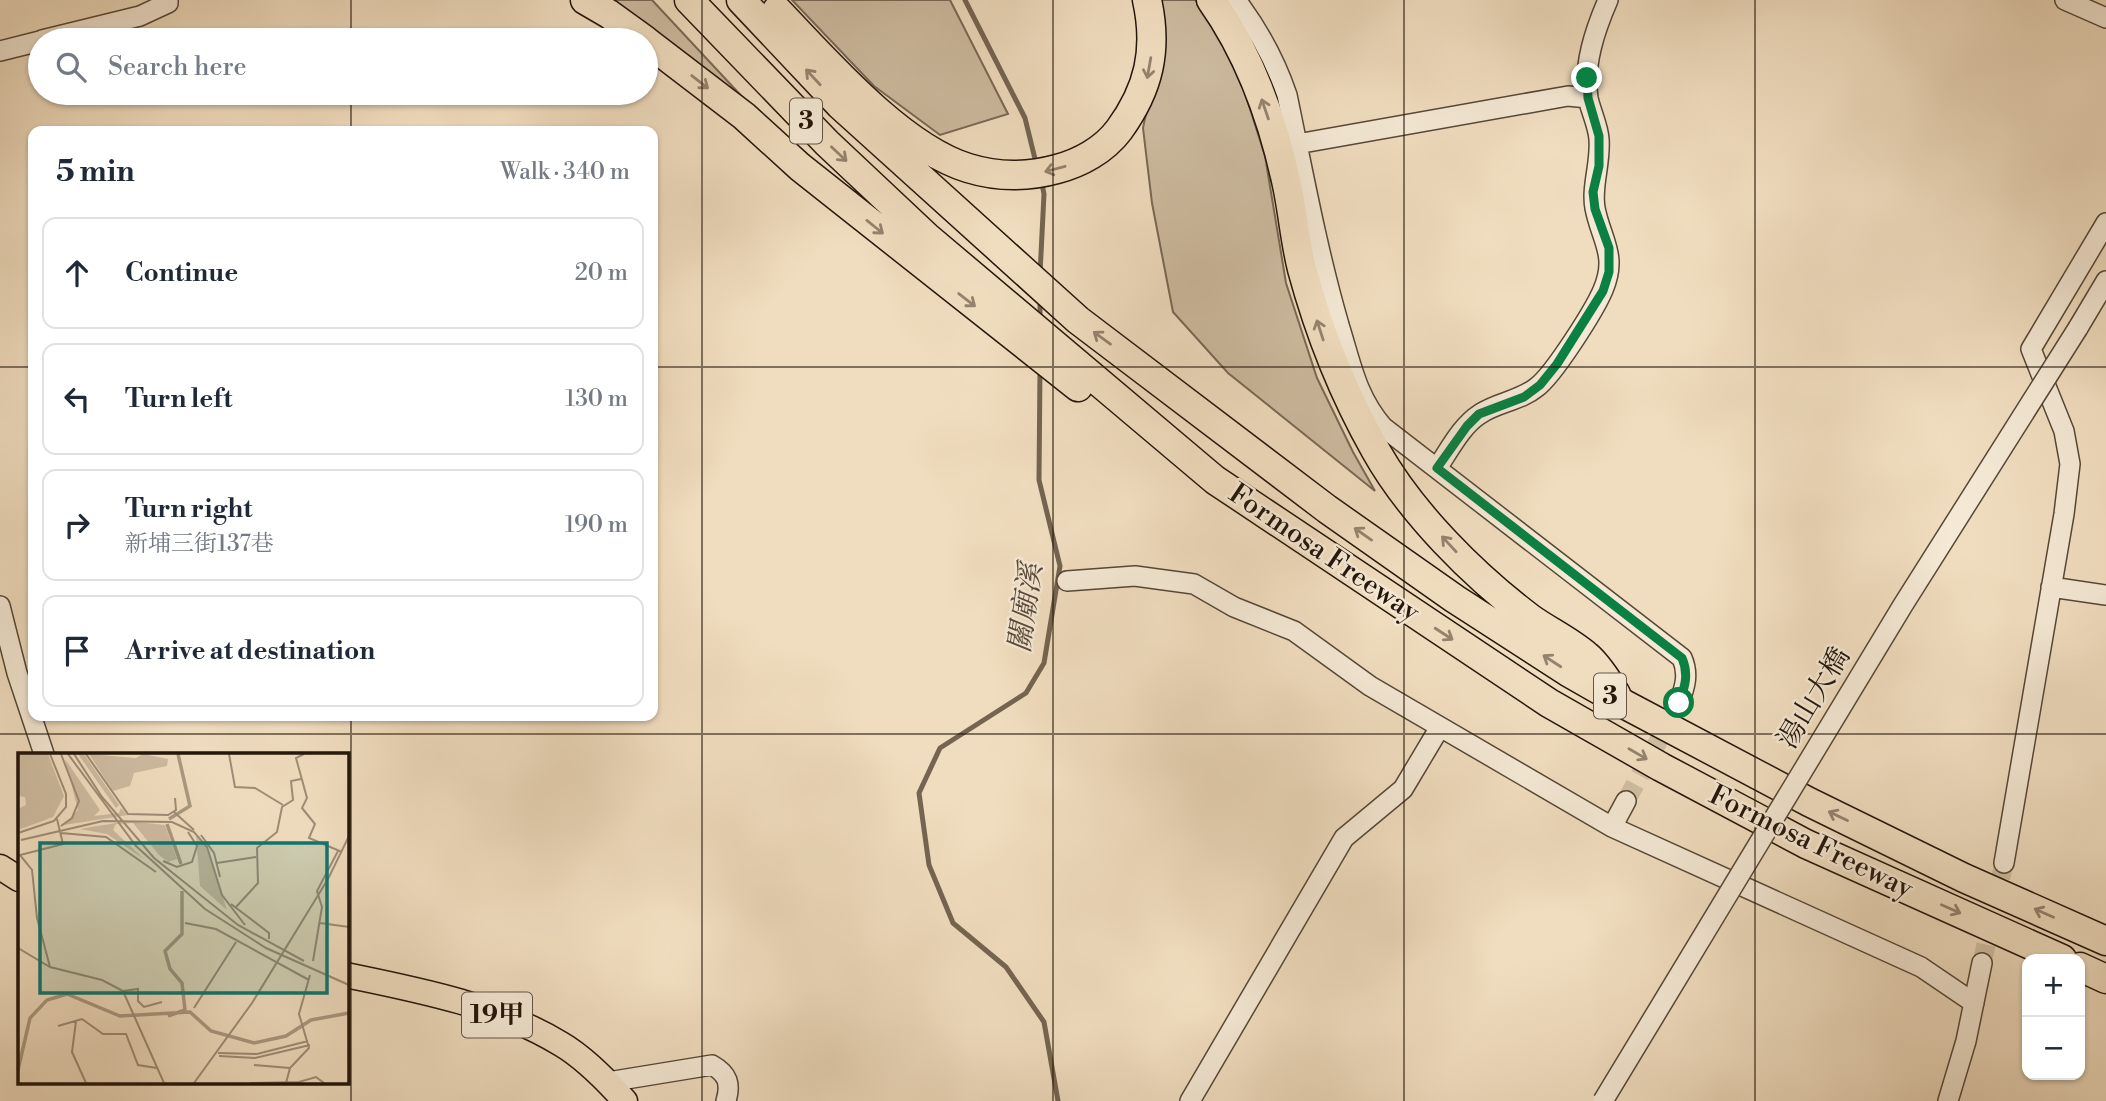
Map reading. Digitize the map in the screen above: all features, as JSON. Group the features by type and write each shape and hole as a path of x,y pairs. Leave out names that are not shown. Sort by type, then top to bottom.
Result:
{"highway":[{"path":"585,0 628,28"},
{"name":"3","path":"689,0 828,143 920,247"},
{"name":"Formosa Freeway","path":"741,0 840,105 1078,320 1327,509 1445,592 1569,672 1809,802 1928,861 2106,941"},
{"path":"768,0 874,107 911,137 939,155 967,168 1005,175 1039,174 1066,166 1093,154 1114,137 1133,110 1145,85 1151,56 1151,19 1147,0"},
{"path":"1211,0 1230,26 1265,106 1278,148 1301,266 1321,334 1339,378 1377,452 1451,548 1530,617 1589,657 1625,704"},
{"path":"658,51 744,116 800,167 920,247"},
{"name":"Formosa Freeway","path":"920,247 1146,431 1549,703 1806,844 2051,954"},
{"path":"2085,969 2106,979"}],"main road":[{"path":"0,867 18,877"},
{"name":"19甲","path":"348,975 444,998 519,1023 563,1045 608,1082 625,1101"}],"street":[{"path":"92,28 140,16 168,3 169,0"},
{"path":"1236,0 1254,23 1280,74 1287,95 1319,256 1357,384 1368,410 1383,427 1682,658 1686,677 1679,703"},
{"path":"1437,468 1467,426 1479,414 1524,397 1540,385 1557,364 1603,291 1609,272 1609,248 1595,209 1593,192 1599,166 1599,136 1588,98 1587,78 1594,33 1608,0"},
{"path":"2065,0 2106,18"},
{"path":"0,51 28,44"},
{"path":"1297,144 1568,96 1588,98"},
{"path":"2004,863 2064,514 2070,464 2064,431 2031,349 2106,223"},
{"name":"湯山大橋","path":"1603,1101 1895,617 2106,281"},
{"path":"1067,582 1135,576 1194,584 1234,607 1294,631 1370,687 1612,827 1921,967 1974,1003"},
{"path":"2051,587 2106,595"},
{"path":"0,606 28,706"},
{"path":"33,721 44,753"},
{"path":"1190,1101 1344,838 1403,789 1440,727"},
{"path":"1612,827 1626,801"},
{"path":"1948,1101 1966,1041 1982,963"},
{"path":"608,1082 712,1065 723,1072 729,1083 726,1101"}],"shaded area":[{"path":"612,0 652,0 761,117 658,36 658,28 648,28"},
{"path":"792,0 950,0 1008,114 940,135 874,86"},
{"path":"1153,0 1195,0 1216,29 1243,87 1265,156 1286,283 1317,378 1375,491 1228,373 1173,312 1152,203 1143,128 1158,57"}],"waterway":[{"name":"關廟溪","path":"965,0 1025,118 1036,163"},
{"name":"關廟溪","path":"1040,274 1044,194 1041,179"},
{"name":"關廟溪","path":"1040,298 1040,319"},
{"name":"關廟溪","path":"1040,368 1039,480 1060,566 1044,663 1026,693 940,748 919,793 929,865 953,923 1006,967 1044,1022 1058,1101"}],"tunnel":[{"path":"1626,801 1679,703"},
{"path":"1982,963 2004,863"}],"route":[{"path":"1587,78 1588,98 1599,136 1599,166 1593,192 1595,209 1609,248 1609,272 1603,291 1557,364 1540,385 1524,397 1479,414 1467,426 1437,468 1682,658 1686,668 1685,685 1679,703"}]}
